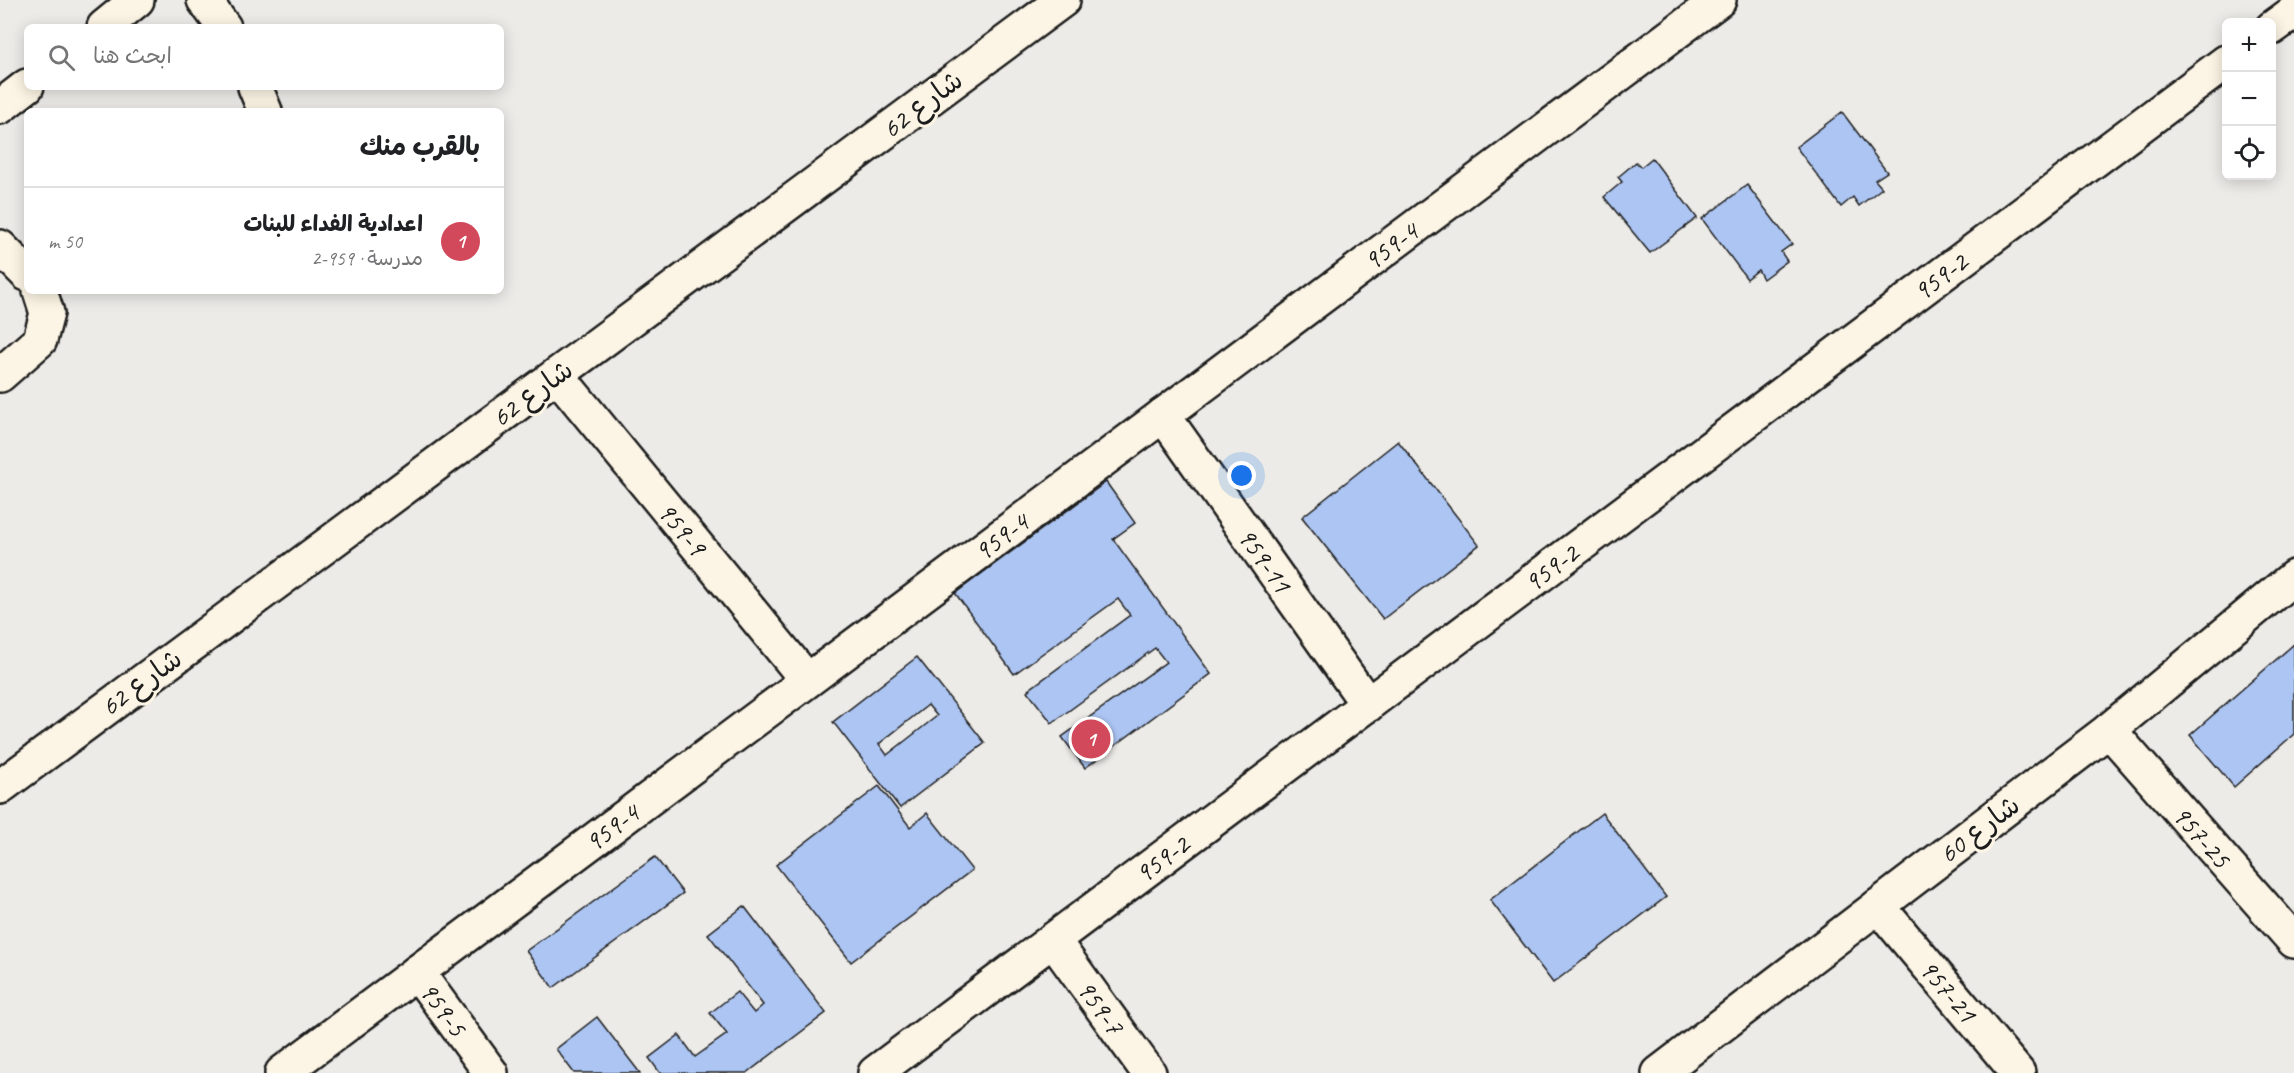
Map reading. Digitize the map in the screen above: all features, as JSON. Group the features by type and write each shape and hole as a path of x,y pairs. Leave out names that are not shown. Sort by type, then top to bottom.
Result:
{"street":[{"path":"108,24 138,0"},
{"path":"204,0 222,24"},
{"name":"شارع 62","path":"0,787 1063,0"},
{"name":"959-4","path":"282,1073 1719,0"},
{"path":"2276,25 2294,12"},
{"name":"959-2","path":"875,1073 2222,65"},
{"path":"0,107 24,88"},
{"path":"256,90 264,108"},
{"path":"0,247 24,271"},
{"path":"0,375 40,340 47,313 41,294"},
{"name":"959-9","path":"557,375 807,680"},
{"name":"959-11","path":"1163,415 1368,705"},
{"name":"شارع 60","path":"1659,1073 2109,730 2294,578"},
{"name":"957-25","path":"2109,730 2294,941"},
{"name":"957-21","path":"1878,906 2018,1073"},
{"name":"959-7","path":"1053,940 1149,1073"},
{"name":"959-5","path":"417,972 491,1073"}],"building":[{"path":"1842,112 1887,172 1875,180 1882,188 1859,206 1853,197 1841,207 1796,147"},
{"path":"1652,158 1697,218 1650,253 1604,197 1622,182 1618,177 1636,162 1641,167"},
{"path":"1747,185 1792,244 1781,252 1787,261 1763,279 1758,270 1747,279 1702,219"},
{"path":"1398,441 1479,545 1383,619 1302,517"},
{"path":"1106,482 1135,523 1113,539 1211,674 1085,768 1062,737 1166,662 1155,648 1052,723 1027,691 1130,615 1118,599 1014,674 955,593"},
{"path":"2294,644 2294,734 2234,787 2190,735"},
{"path":"917,657 985,743 900,808 833,722","holes":["928,705 937,716 887,755 879,744"]},
{"path":"879,786 910,827 927,813 972,870 851,962 776,865"},
{"path":"1602,813 1666,897 1553,983 1490,900"},
{"path":"655,857 683,893 553,988 526,951"},
{"path":"744,906 826,1013 747,1073 660,1073 649,1058 679,1035 695,1057 727,1034 710,1013 737,992 754,1013 763,1005 708,934"},
{"path":"597,1017 640,1073 574,1073 556,1049"}],"place":[{"name":"اعدادية الفداء للبنات","path":"1091,739"}]}
